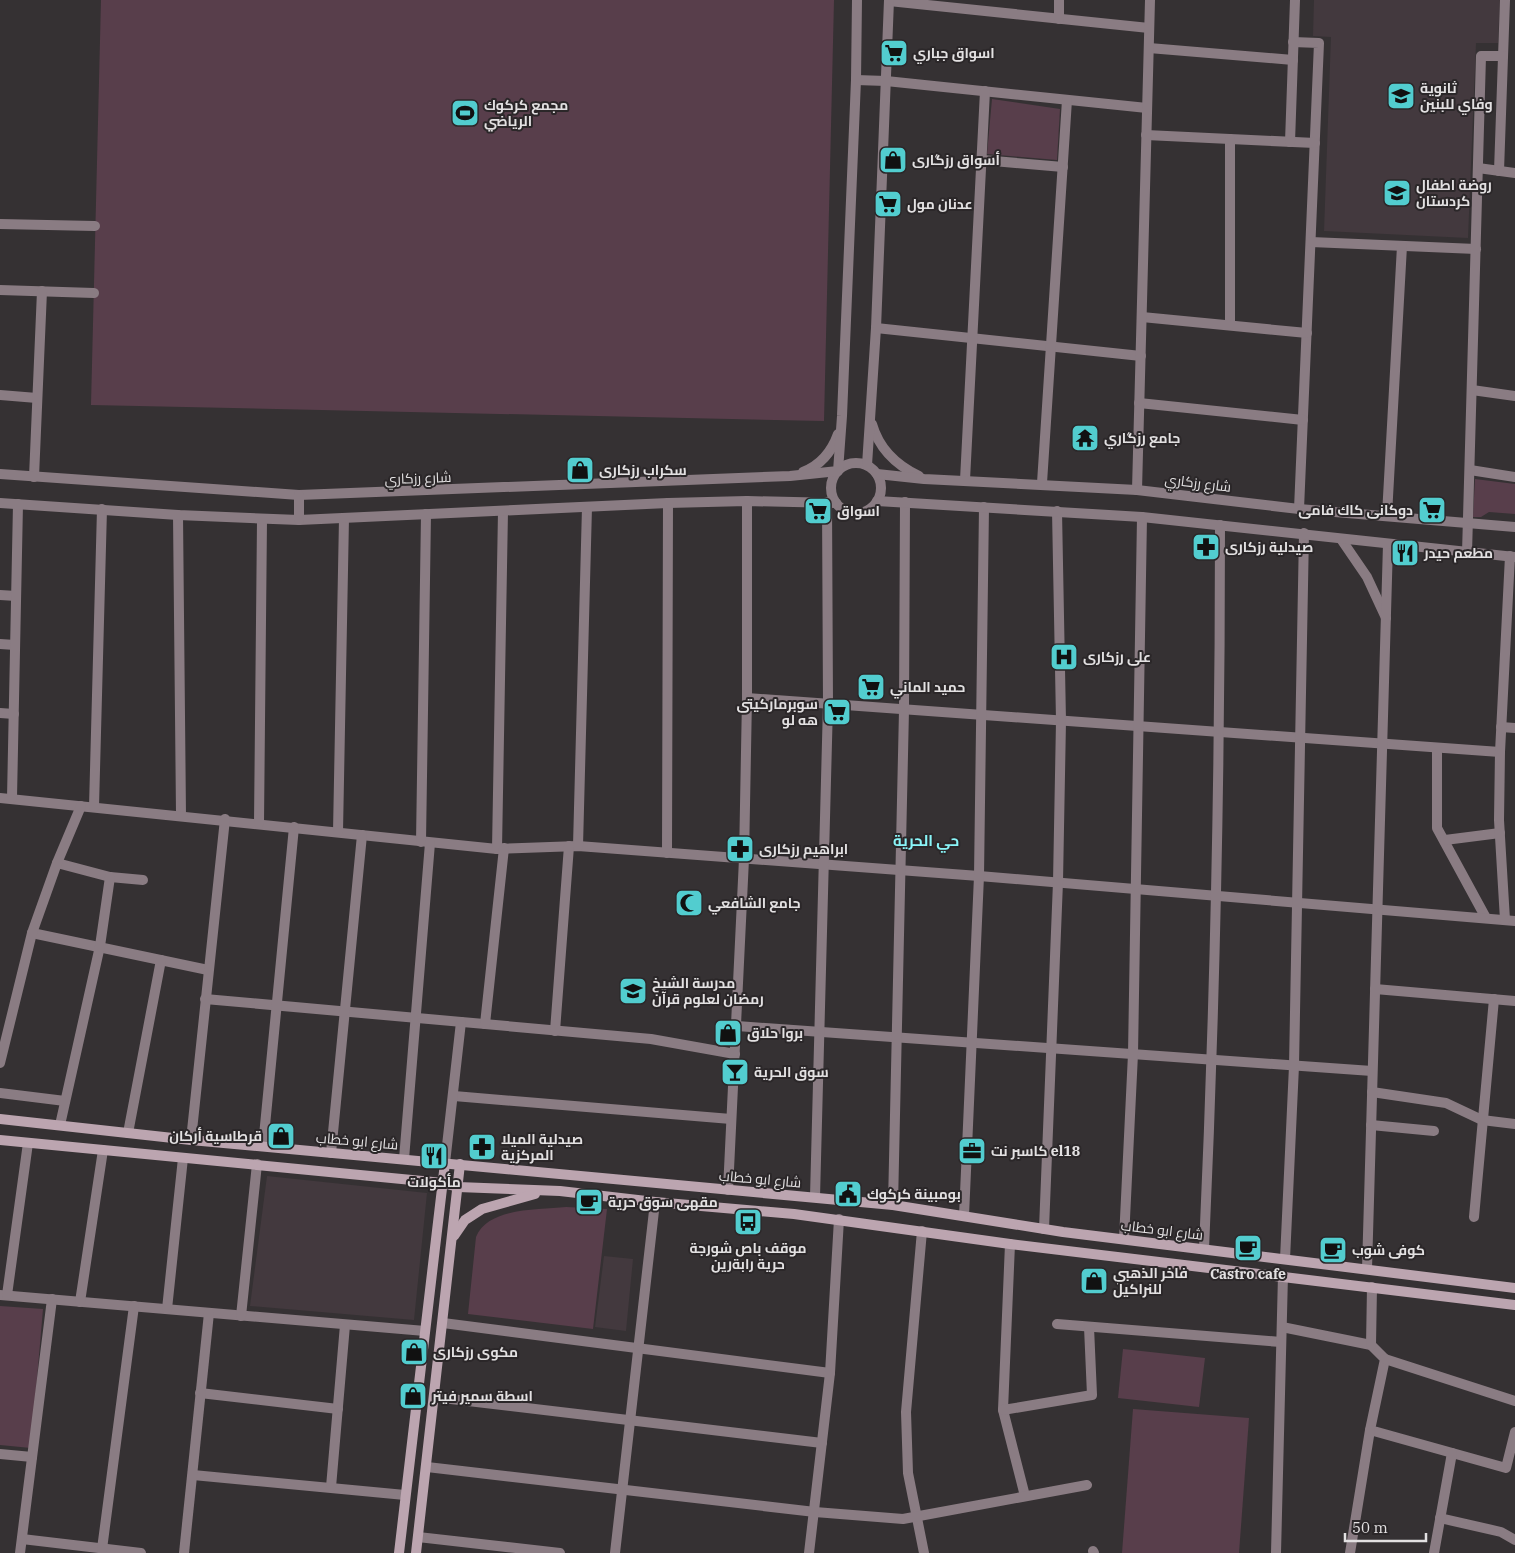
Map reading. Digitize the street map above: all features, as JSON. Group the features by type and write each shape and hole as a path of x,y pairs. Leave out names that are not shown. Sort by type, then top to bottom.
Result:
{"main road":[{"name":"شارع ابو خطاب","path":"0,1119 190,1140 893,1205 1044,1229 1515,1288"},
{"path":"0,1140 443,1183 458,1187 560,1190 655,1202 794,1214 1010,1244 1283,1275 1515,1305"},
{"path":"399,1553 445,1163"},
{"path":"416,1553 460,1164"},
{"path":"453,1236 465,1220 482,1208 520,1197 560,1190"},
{"path":"794,1214 795,1195"},
{"path":"1249,1271 1250,1255"}],"street":[{"path":"815,1197 828,704 831,486 838,471 842,416 856,80 857,0"},
{"path":"867,465 876,328 889,0 1149,28"},
{"path":"1059,19 1060,0"},
{"path":"1137,490 1150,0"},
{"path":"1290,142 1295,0"},
{"path":"1499,171 1505,0"},
{"path":"1293,42 1319,44 1299,509"},
{"path":"1148,48 1293,60"},
{"path":"1467,553 1481,56 1503,56"},
{"path":"856,80 886,81 1147,108"},
{"path":"964,480 985,91"},
{"path":"1042,483 1068,100"},
{"path":"1146,135 1315,143"},
{"path":"1230,139 1230,325"},
{"path":"982,160 1063,167"},
{"path":"1478,168 1515,173"},
{"path":"0,224 95,226"},
{"path":"1311,242 1476,249"},
{"path":"1387,515 1402,246"},
{"path":"0,290 94,293"},
{"path":"34,477 42,291"},
{"path":"1142,317 1307,333"},
{"path":"876,328 1141,356"},
{"path":"1472,390 1515,396"},
{"path":"0,395 37,398"},
{"path":"1140,403 1303,420"},
{"path":"790,476 815,466 826,455 835,442 842,416"},
{"path":"870,418 878,441 887,454 902,467 924,479"},
{"path":"0,503 262,520 747,501 831,503 848,511 857,512 871,508 877,501 881,487 877,474 867,465 852,463 838,471"},
{"path":"1470,470 1515,477"},
{"name":"شارع رزكاري","path":"0,474 299,495 790,476 838,471"},
{"name":"شارع رزكاري","path":"877,474 924,479 1042,483 1137,490 1299,509 1515,527"},
{"path":"299,495 299,520"},
{"path":"728,1190 744,859 747,698 747,501"},
{"path":"0,798 500,848 573,846 1058,882 1510,920 1500,833 1500,752 1512,557 1341,539 1304,533 1142,517 877,501"},
{"path":"893,1205 904,710 905,502"},
{"path":"666,853 668,503"},
{"path":"12,798 18,504"},
{"path":"555,1031 573,846 587,507"},
{"path":"964,1216 979,876 984,507"},
{"path":"94,807 102,509"},
{"path":"485,1024 500,848 503,511"},
{"path":"1044,1229 1058,882 1061,721 1057,511"},
{"path":"404,1159 417,1018 426,842 426,514"},
{"path":"178,515 181,815"},
{"path":"1124,1239 1134,1054 1142,517"},
{"path":"338,832 344,518"},
{"path":"259,823 262,520"},
{"path":"1204,1249 1213,1060 1220,732 1220,525"},
{"path":"1285,1259 1294,1066 1304,533"},
{"path":"1341,539 1367,577 1387,621"},
{"path":"1367,1269 1388,544"},
{"path":"0,595 16,596"},
{"path":"0,644 15,645"},
{"path":"747,698 1500,752"},
{"path":"0,713 14,714"},
{"path":"1501,727 1515,728"},
{"path":"1437,748 1437,828 1486,918"},
{"path":"0,1064 32,933 57,863 81,806"},
{"path":"190,1140 225,819"},
{"path":"263,1146 294,827"},
{"path":"1445,840 1500,833"},
{"path":"331,1153 362,835"},
{"path":"57,863 110,877 143,880"},
{"path":"60,1125 100,946 110,877"},
{"path":"32,933 208,970"},
{"path":"128,1132 161,960"},
{"path":"1375,989 1515,1001"},
{"path":"204,999 651,1039 735,1054"},
{"path":"1474,1217 1494,999"},
{"path":"445,1163 461,1022"},
{"path":"736,1026 1372,1071"},
{"path":"1372,1092 1446,1103 1482,1120 1515,1124"},
{"path":"0,1093 65,1101"},
{"path":"454,1096 730,1119"},
{"path":"1371,1125 1434,1131"},
{"path":"28,1143 4,1295 425,1332"},
{"path":"80,1302 103,1150"},
{"path":"167,1309 183,1158"},
{"path":"241,1316 257,1164"},
{"path":"615,1553 655,1202"},
{"path":"810,1553 830,1373 839,1219"},
{"path":"922,1231 906,1412 908,1472 924,1553"},
{"path":"1010,1244 1003,1410 1025,1496"},
{"path":"1276,1553 1283,1275"},
{"path":"1370,1344 1372,1287"},
{"path":"20,1553 52,1299"},
{"path":"102,1548 134,1306"},
{"path":"184,1553 209,1313"},
{"path":"331,1488 345,1324"},
{"path":"443,1324 830,1373"},
{"path":"1057,1324 1281,1342"},
{"path":"1003,1410 1092,1395 1089,1327"},
{"path":"1282,1327 1370,1344 1385,1359 1515,1401"},
{"path":"1350,1553 1370,1430 1385,1359"},
{"path":"200,1393 338,1409"},
{"path":"434,1397 822,1443"},
{"path":"1370,1430 1506,1468 1512,1457 1515,1432"},
{"path":"1434,1553 1452,1453"},
{"path":"0,1454 32,1457"},
{"path":"427,1467 815,1512 904,1519 1087,1484"},
{"path":"193,1475 405,1496"},
{"path":"1440,1518 1501,1532 1515,1540"},
{"path":"418,1537 560,1553"},
{"path":"22,1539 141,1553"}],"shaded area":[{"name":"مجمع كركوك الرياضي","path":"101,0 834,0 824,421 91,405"},
{"path":"1314,0 1500,0 1498,43 1476,43 1468,238 1324,231 1331,37 1313,36"},
{"path":"992,99 1060,109 1057,160 987,154"},
{"path":"1475,479 1515,484 1515,514 1489,512 1481,517 1473,517"},
{"path":"267,1176 427,1193 414,1320 250,1306"},
{"path":"566,1207 607,1209 593,1329 468,1314 476,1237 482,1227 491,1220 515,1212"},
{"path":"604,1256 633,1259 626,1331 595,1327"},
{"path":"0,1306 43,1309 31,1448 0,1445"},
{"path":"1123,1349 1205,1358 1199,1407 1118,1398"},
{"path":"1133,1409 1249,1418 1239,1553 1122,1553"}],"place":[{"name":"اسواق جباري","path":"894,53"},
{"name":"ثانوية وفاي للبنين","path":"1401,96"},
{"name":"مجمع كركوك الرياضي","path":"465,113"},
{"name":"أسواق رزگارى","path":"893,160"},
{"name":"روضة اطفال كردستان","path":"1397,193"},
{"name":"عدنان مول","path":"888,204"},
{"name":"جامع رزگاري","path":"1085,438"},
{"name":"سكراب رزكارى","path":"580,470"},
{"name":"دوكانى كاك فامى","path":"1432,510"},
{"name":"اسواق","path":"818,511"},
{"name":"صيدلية رزكارى","path":"1206,547"},
{"name":"مطعم حيدر","path":"1405,553"},
{"name":"على رزكارى","path":"1064,657"},
{"name":"حميد الماني","path":"871,687"},
{"name":"سوبرماركيتى هه لو","path":"837,712"},
{"name":"ابراهيم رزكارى","path":"740,849"},
{"name":"جامع الشافعي","path":"689,903"},
{"name":"مدرسة الشيخ رمضان لعلوم قرآن","path":"633,991"},
{"name":"بروا حلاق","path":"728,1033"},
{"name":"سوق الحرية","path":"735,1072"},
{"name":"قرطاسية أركان","path":"281,1136"},
{"name":"صيدلية الميلا المركزية","path":"482,1147"},
{"name":"كاسبر نت el18","path":"972,1151"},
{"name":"مأكولات","path":"434,1156"},
{"name":"بومبينة كركوك","path":"848,1194"},
{"name":"مقهى سوق حرية","path":"589,1202"},
{"name":"موقف باص شورجة حرية رابةرين","path":"748,1222"},
{"name":"Castro cafe","path":"1248,1248"},
{"name":"كوفى شوب","path":"1333,1250"},
{"name":"فاخر الذهبي للنراكيل","path":"1094,1281"},
{"name":"مكوى رزكارى","path":"414,1352"},
{"name":"اسطة سمير فيتر","path":"413,1396"}],"district":[{"name":"حي الحرية","path":"926,840"}]}
